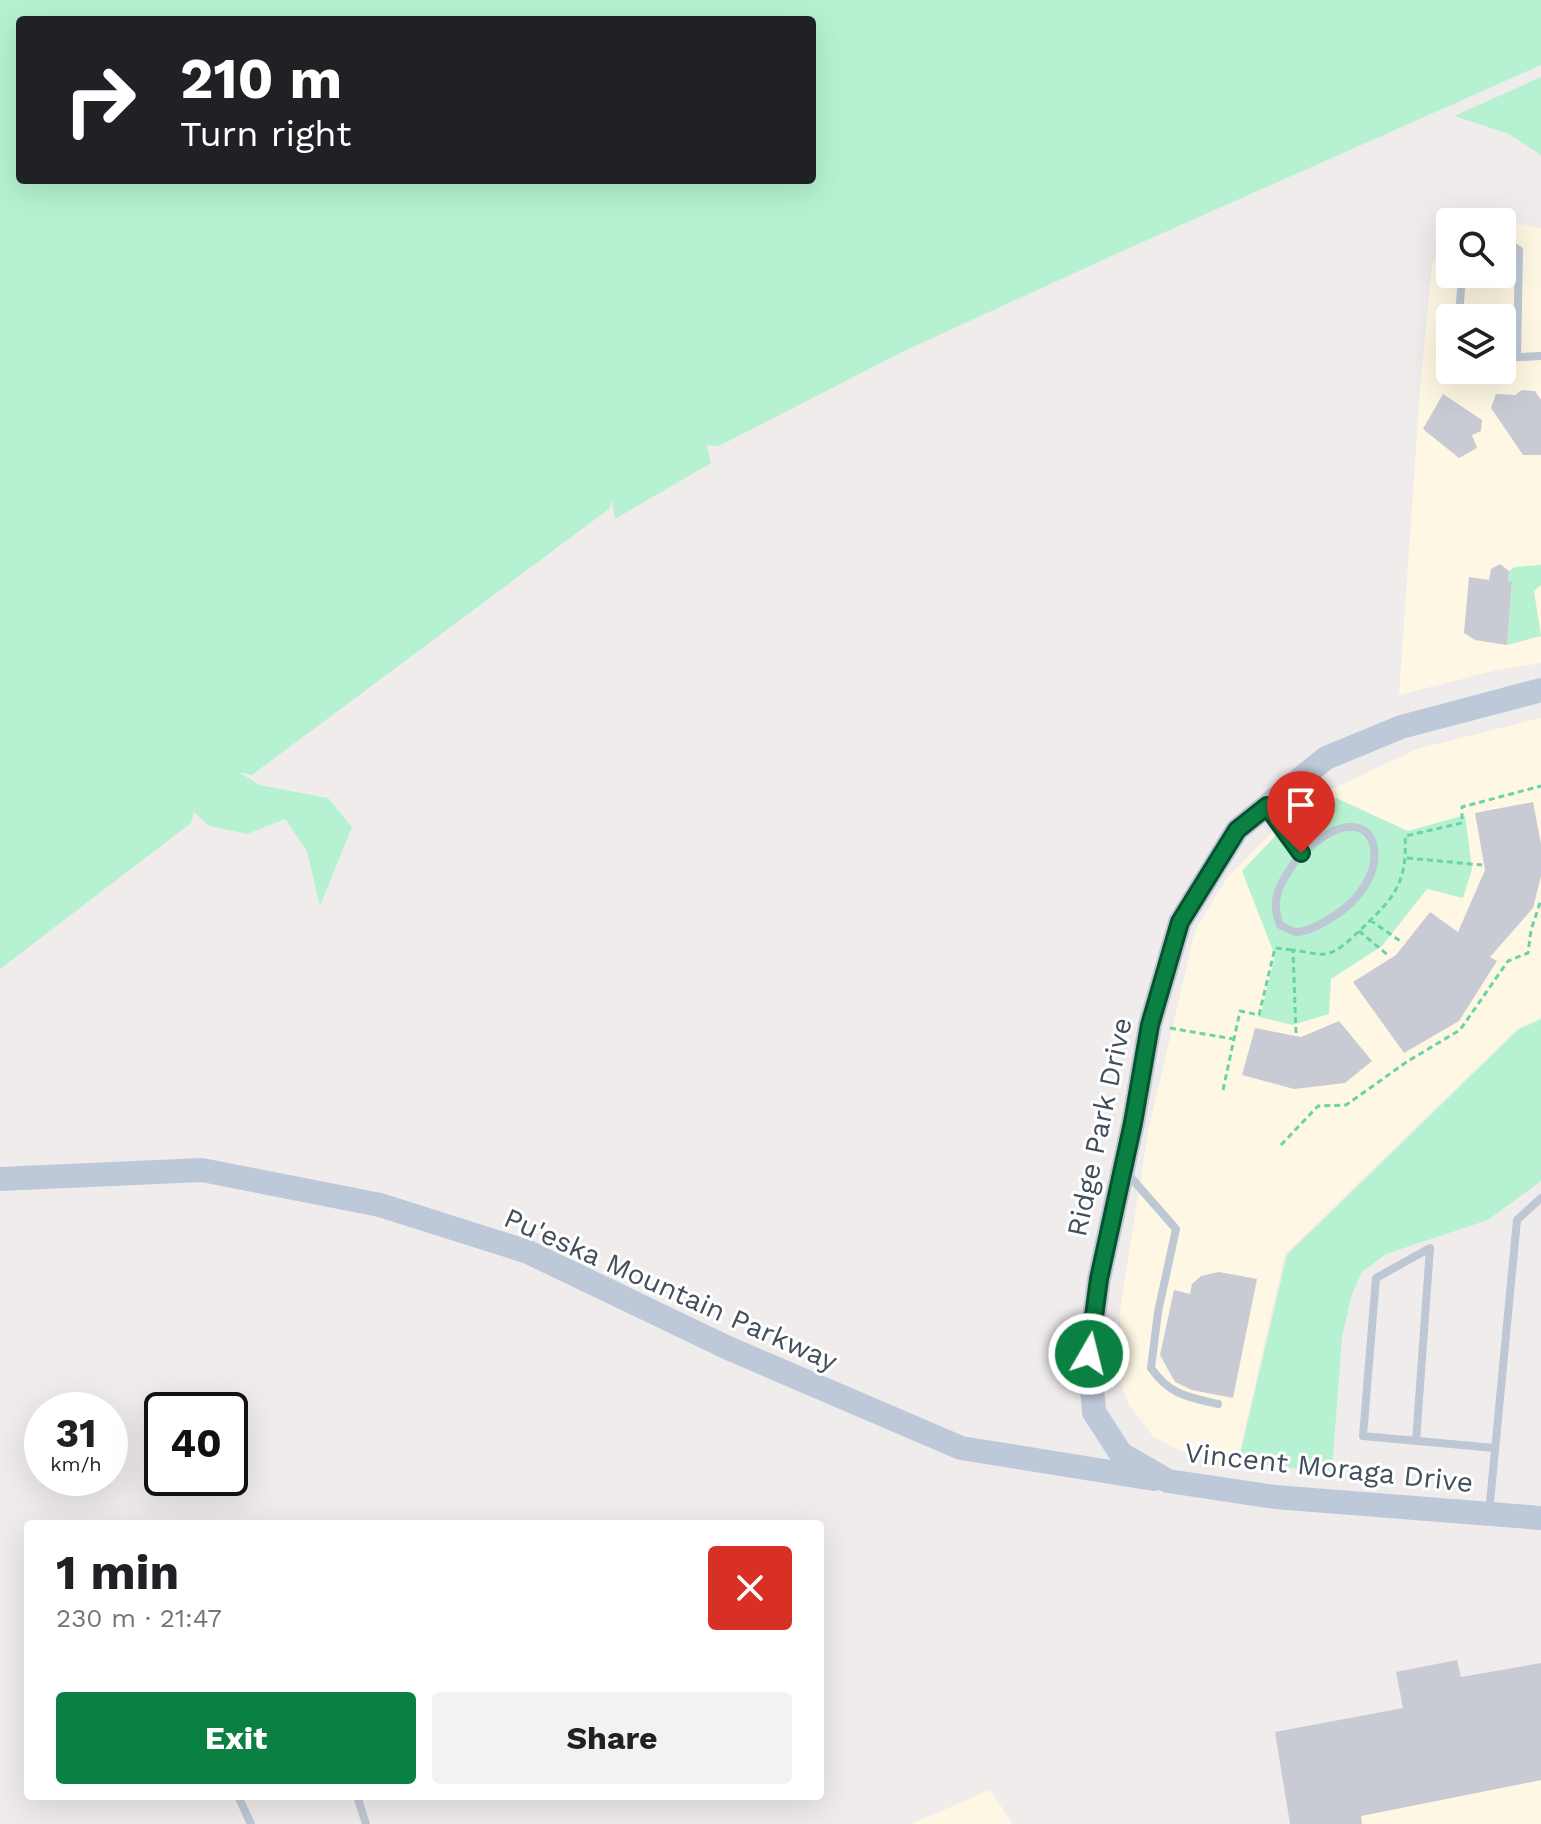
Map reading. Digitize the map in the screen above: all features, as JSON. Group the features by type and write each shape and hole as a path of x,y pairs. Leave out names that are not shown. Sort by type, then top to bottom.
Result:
{"street":[{"name":"Ridge Park Drive","path":"1094,1412 1089,1354 1099,1279 1150,1025 1180,922 1237,830 1326,758 1401,727 1541,690"},
{"name":"Pu'eska Mountain Parkway","path":"0,1179 202,1170 380,1205 528,1252 728,1348 961,1448 1168,1481"},
{"name":"Vincent Moraga Drive","path":"1094,1412 1121,1454 1168,1481 1275,1497 1541,1518"}],"lane":[{"path":"1516,248 1519,250 1517,357 1541,356"},
{"path":"1267,806 1301,853"},
{"path":"1348,827 1363,828 1372,838 1375,857 1369,878 1345,910 1317,926 1297,932 1280,925 1273,908 1282,881 1301,853 1330,833 1348,827"},
{"path":"1123,1169 1176,1229 1158,1312 1151,1368 1164,1387 1187,1397 1218,1404"},
{"path":"1489,1513 1517,1220 1541,1198"},
{"path":"1416,1441 1430,1248 1376,1278 1363,1436 1416,1441 1495,1448"},
{"path":"240,1800 251,1824"},
{"path":"358,1800 366,1824"}],"path":[{"path":"1223,1090 1240,1011 1259,1015 1275,948 1327,954 1347,942 1389,903 1407,858 1405,836 1462,823 1462,807 1541,786"},
{"path":"1407,858 1482,865"},
{"path":"1281,1145 1318,1106 1346,1105 1408,1061 1460,1030 1508,961 1528,953 1531,930 1541,900"},
{"path":"1370,920 1403,943"},
{"path":"1359,931 1389,956"},
{"path":"1293,950 1296,1033"},
{"path":"1150,1025 1233,1039"}],"shaded area":[{"path":"1516,223 1541,228 1541,663 1497,670 1399,695 1420,391 1432,265 1436,257 1436,288 1516,288"},
{"path":"1541,718 1541,1018 1518,1028 1285,1254 1237,1463 1176,1449 1153,1436 1128,1404 1120,1379 1120,1311 1148,1132 1195,930 1227,878 1280,824 1330,790 1417,749"},
{"path":"1541,1780 1541,1824 1362,1824 1361,1816"},
{"path":"990,1790 1013,1824 911,1824"}],"green space":[{"path":"0,0 1541,0 1541,65 902,352 719,446 707,445 711,463 615,519 612,501 609,509 252,775 239,772 259,785 328,798 352,827 320,906 307,851 285,819 247,834 209,826 194,812 191,823 0,969"},
{"path":"1541,77 1541,155 1509,134 1454,116"},
{"path":"1541,565 1541,585 1534,591 1541,636 1507,645 1512,583 1508,582 1509,571 1515,567"},
{"path":"1336,798 1408,831 1465,815 1472,869 1463,898 1427,889 1382,946 1331,979 1329,1014 1292,1025 1260,1017 1275,956 1242,871 1279,832"},
{"path":"1541,1019 1541,1181 1488,1220 1386,1254 1362,1272 1352,1294 1342,1337 1332,1471 1238,1463 1287,1255 1518,1030"}],"building":[{"path":"1522,390 1535,391 1541,400 1541,455 1523,455 1491,408 1496,394 1515,395"},
{"path":"1443,394 1482,420 1481,431 1472,435 1477,448 1459,458 1423,429"},
{"path":"1500,564 1509,571 1508,582 1512,582 1507,645 1475,640 1464,633 1469,577 1489,580 1491,569"},
{"path":"1533,802 1541,844 1541,876 1533,908 1490,957 1497,961 1459,1021 1404,1053 1353,982 1396,955 1430,912 1458,932 1485,870 1475,813"},
{"path":"1339,1021 1372,1061 1345,1083 1294,1089 1242,1075 1255,1028 1301,1037"},
{"path":"1219,1272 1257,1279 1233,1398 1192,1390 1175,1382 1160,1355 1174,1290 1190,1294 1192,1284 1201,1276"},
{"path":"1457,1660 1461,1677 1541,1663 1541,1780 1361,1816 1362,1824 1290,1824 1275,1732 1403,1708 1396,1672"}],"route":[{"path":"1089,1354 1099,1279 1133,1123 1150,1025 1180,922 1237,830 1267,806 1301,853"}]}
